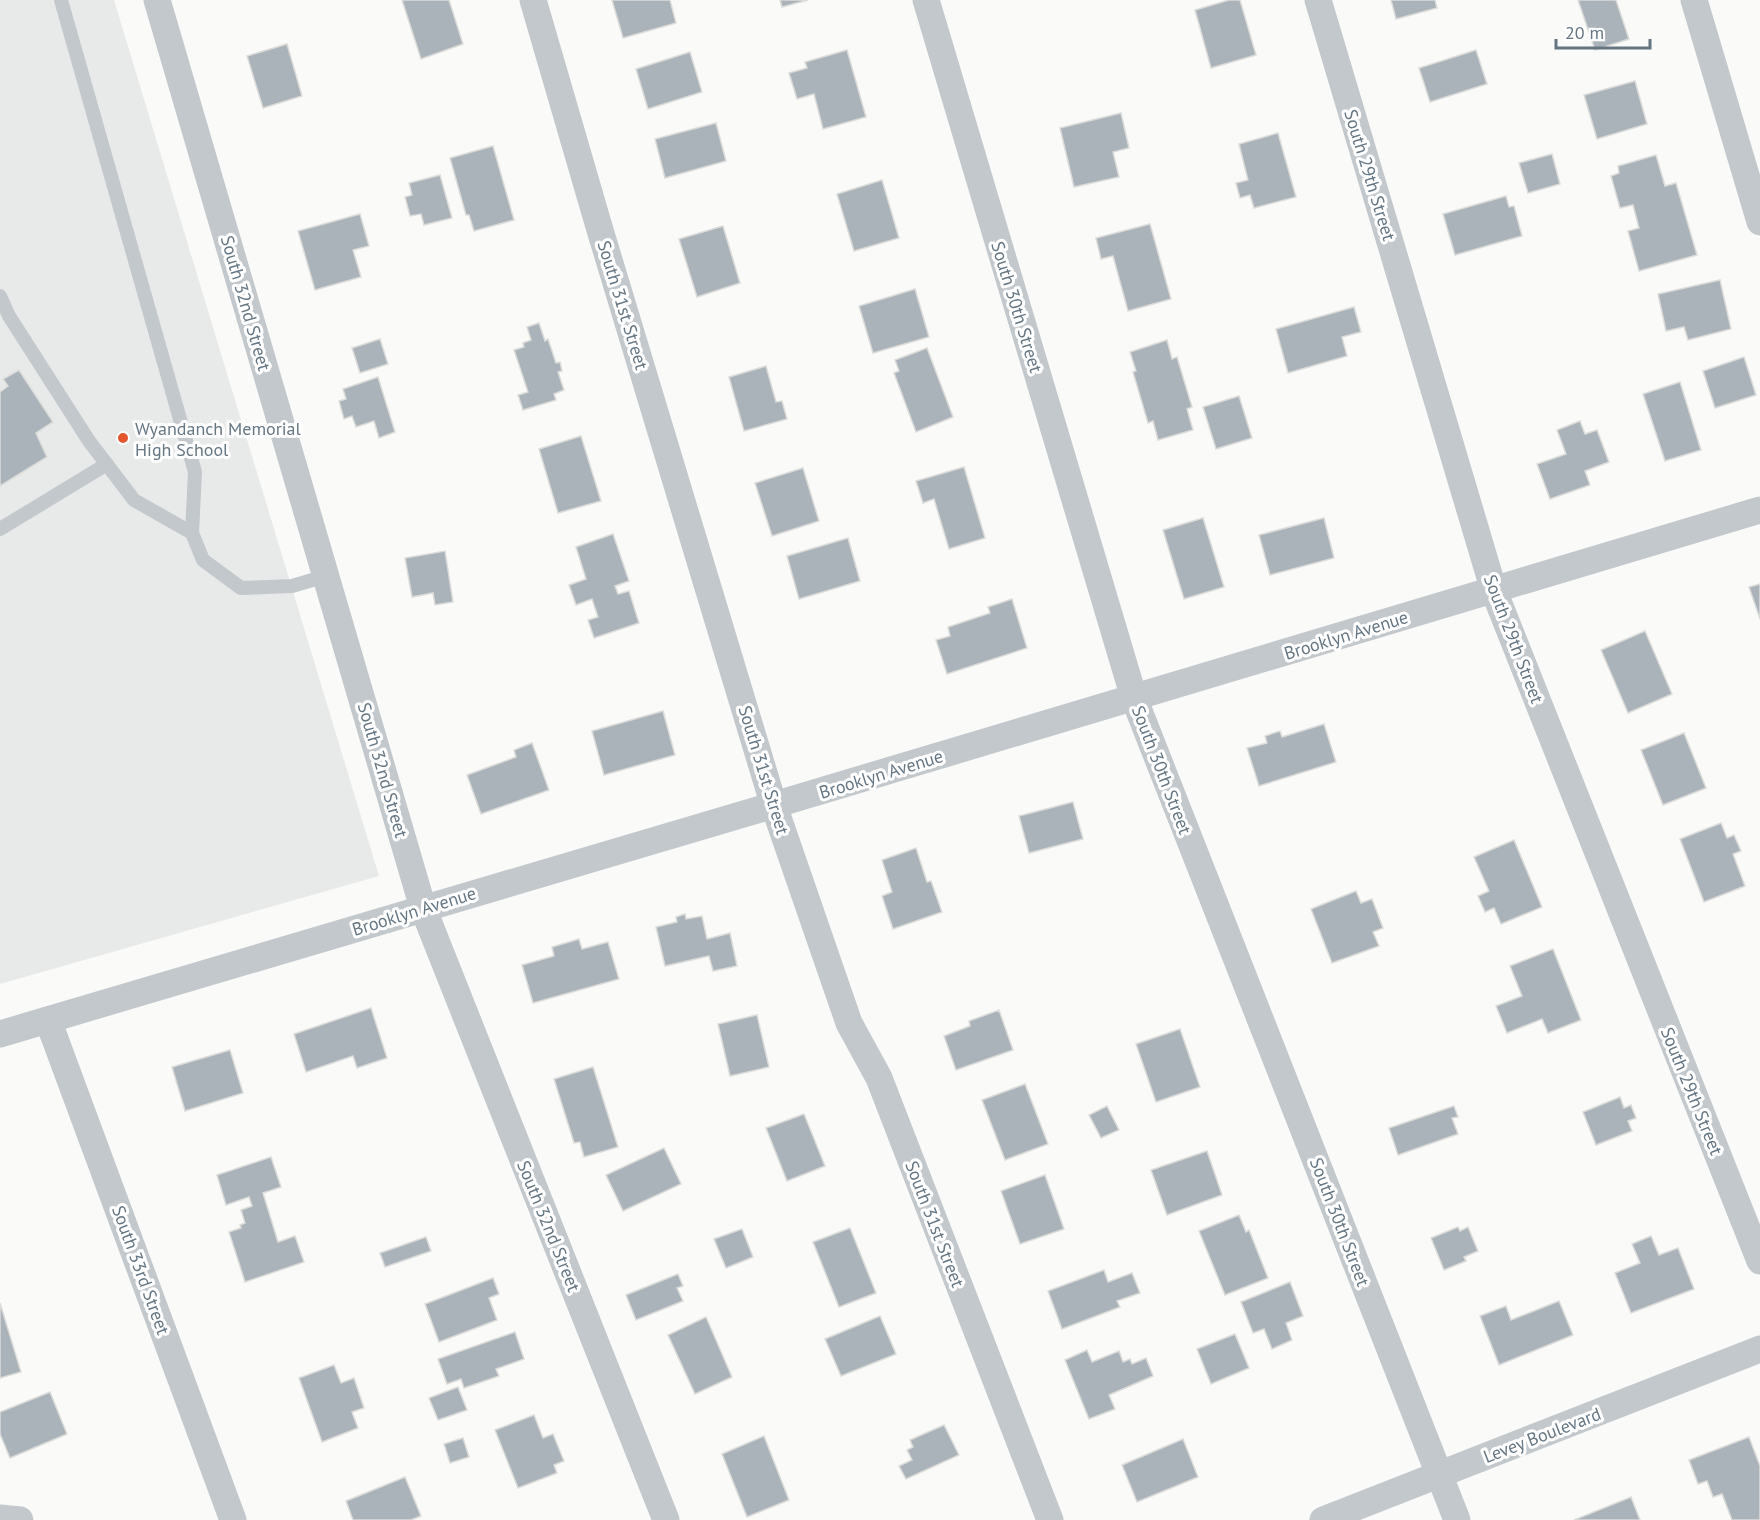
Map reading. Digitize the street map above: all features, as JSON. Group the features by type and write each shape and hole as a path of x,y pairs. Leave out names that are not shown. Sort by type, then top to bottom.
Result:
{"street":[{"name":"South 32nd Street","path":"157,0 423,908 666,1520"},
{"name":"South 31st Street","path":"533,0 774,806 849,1023 879,1078 1050,1520"},
{"name":"South 30th Street","path":"926,0 1134,698 1457,1520"},
{"name":"South 29th Street","path":"1318,0 1494,591 1760,1261"},
{"path":"1694,0 1760,222"},
{"name":"Brooklyn Avenue","path":"0,1034 774,806 1760,510"},
{"name":"South 33rd Street","path":"48,1020 233,1520"},
{"name":"Levey Boulevard","path":"1323,1520 1760,1349"},
{"path":"0,1518 20,1520"}],"lane":[{"path":"61,0 195,472 192,533 203,560 241,588 292,586 326,576"},
{"path":"0,296 9,316 89,441 134,500 192,533"},
{"path":"0,529 107,464"}],"shaded area":[{"name":"Wyandanch Memorial High School","path":"0,0 114,0 379,876 0,984"}],"building":[{"path":"402,0 449,0 463,44 421,59"},
{"path":"612,0 670,0 676,23 623,38"},
{"path":"780,0 808,0 782,7"},
{"path":"1229,0 1240,0 1256,55 1211,68 1195,10"},
{"path":"1391,0 1435,0 1437,8 1396,19"},
{"path":"1578,0 1616,0 1629,39 1595,50"},
{"path":"287,44 302,96 263,108 247,56"},
{"path":"847,50 866,117 823,129 814,94 797,99 789,73 807,68 805,62"},
{"path":"1476,50 1487,84 1430,102 1419,68"},
{"path":"690,52 702,92 648,109 636,69"},
{"path":"1635,81 1647,124 1597,139 1584,95"},
{"path":"1121,113 1129,148 1113,152 1119,177 1074,187 1060,128"},
{"path":"716,123 726,161 665,178 655,139"},
{"path":"1278,133 1296,197 1254,208 1250,195 1240,198 1236,183 1248,180 1239,144"},
{"path":"493,146 514,220 474,231 469,215 466,215 450,158"},
{"path":"1552,154 1560,184 1528,193 1519,163"},
{"path":"1656,155 1665,186 1676,183 1697,255 1639,271 1628,231 1639,228 1633,205 1620,208 1611,176 1619,173 1618,166"},
{"path":"440,175 452,218 424,225 421,214 410,216 405,197 412,195 409,183"},
{"path":"882,180 899,238 854,251 837,194"},
{"path":"1506,196 1509,207 1514,206 1522,236 1455,255 1443,214"},
{"path":"360,214 369,246 353,250 361,277 315,290 298,231"},
{"path":"1150,224 1171,299 1128,311 1113,256 1101,259 1096,238"},
{"path":"723,226 740,283 697,297 679,239"},
{"path":"1720,280 1731,329 1688,340 1684,327 1666,331 1658,294"},
{"path":"915,289 929,337 873,353 859,306"},
{"path":"1354,307 1361,332 1342,337 1347,356 1288,373 1276,329"},
{"path":"539,323 545,341 548,339 556,363 560,362 562,371 558,372 564,390 554,394 556,400 523,410 518,395 528,392 514,350 524,347 523,343 531,340 527,327"},
{"path":"380,339 388,364 360,373 352,348"},
{"path":"1167,340 1172,359 1177,357 1192,407 1187,409 1193,430 1158,440 1153,421 1148,423 1133,372 1136,371 1130,352"},
{"path":"927,348 953,417 916,432 894,373 899,371 895,360"},
{"path":"1744,357 1756,395 1715,408 1703,371"},
{"path":"766,366 776,402 782,401 787,419 744,431 729,377"},
{"path":"19,370 53,422 36,433 47,457 0,486 0,392 8,386 3,379"},
{"path":"378,377 395,432 379,438 374,421 356,427 352,416 344,419 339,401 346,399 343,389"},
{"path":"1680,382 1701,450 1665,461 1643,394"},
{"path":"1239,396 1252,438 1216,449 1203,407"},
{"path":"1580,421 1585,434 1597,430 1609,462 1585,471 1590,485 1550,499 1537,464 1566,454 1557,430"},
{"path":"581,436 601,501 558,513 539,449"},
{"path":"964,467 985,538 949,549 934,499 923,503 916,481"},
{"path":"803,468 819,521 772,536 755,483"},
{"path":"1203,518 1224,587 1184,599 1163,530"},
{"path":"1324,518 1334,558 1270,575 1259,535"},
{"path":"613,534 629,581 615,586 618,594 629,591 639,623 594,638 588,620 598,617 592,599 576,605 569,585 586,579 576,547"},
{"path":"848,538 860,581 799,599 787,556"},
{"path":"445,551 453,602 435,605 433,593 412,597 405,558"},
{"path":"1760,584 1760,619 1749,587"},
{"path":"1012,599 1027,648 947,674 936,640 950,636 948,627 990,613 988,607"},
{"path":"1645,631 1672,694 1628,713 1601,650"},
{"path":"663,711 675,755 604,775 592,731"},
{"path":"1324,724 1336,762 1259,786 1247,748 1267,743 1265,736 1280,731 1282,737"},
{"path":"1684,733 1706,788 1663,805 1641,750"},
{"path":"532,743 549,790 481,814 467,775 516,757 514,750"},
{"path":"1073,802 1083,839 1029,853 1019,816"},
{"path":"1721,823 1727,838 1734,835 1741,851 1733,854 1745,886 1704,902 1680,839"},
{"path":"1514,840 1542,907 1501,924 1494,908 1485,912 1478,896 1489,891 1474,857"},
{"path":"916,848 927,882 931,881 942,912 893,929 882,896 892,892 882,860"},
{"path":"1356,891 1361,903 1372,899 1383,928 1373,932 1379,946 1332,963 1311,909"},
{"path":"685,914 686,919 702,916 707,939 730,933 737,966 713,971 709,956 665,966 656,927 677,922 676,917"},
{"path":"579,939 582,949 608,942 619,979 533,1003 522,965 554,956 552,947"},
{"path":"1553,949 1581,1020 1548,1033 1542,1019 1507,1033 1496,1006 1522,996 1510,966"},
{"path":"371,1008 387,1058 357,1068 353,1056 306,1072 294,1034"},
{"path":"999,1010 1013,1050 956,1070 944,1036 970,1026 969,1021"},
{"path":"757,1015 769,1067 730,1076 718,1024"},
{"path":"1180,1029 1200,1087 1156,1102 1136,1044"},
{"path":"230,1050 243,1093 185,1111 172,1067"},
{"path":"593,1067 618,1147 584,1157 580,1142 574,1143 554,1079"},
{"path":"1025,1084 1048,1144 1005,1160 982,1100"},
{"path":"1620,1097 1624,1108 1631,1105 1636,1118 1628,1121 1632,1131 1596,1145 1583,1112"},
{"path":"1107,1106 1119,1130 1101,1138 1089,1115"},
{"path":"1454,1106 1458,1117 1452,1118 1458,1134 1398,1155 1389,1128"},
{"path":"804,1114 825,1166 787,1181 766,1128"},
{"path":"664,1148 681,1184 623,1211 606,1175"},
{"path":"1207,1151 1222,1195 1167,1215 1151,1170"},
{"path":"271,1157 281,1187 263,1193 278,1242 295,1236 304,1262 245,1282 229,1232 241,1228 240,1225 245,1223 241,1210 252,1206 249,1197 226,1205 217,1175"},
{"path":"1045,1175 1064,1229 1020,1244 1001,1191"},
{"path":"1239,1215 1246,1232 1249,1230 1268,1278 1225,1295 1199,1231"},
{"path":"1458,1227 1460,1231 1468,1227 1478,1251 1464,1257 1466,1261 1444,1270 1431,1238"},
{"path":"850,1228 876,1293 839,1307 813,1242"},
{"path":"742,1229 753,1257 726,1268 714,1239"},
{"path":"1651,1236 1659,1255 1678,1248 1694,1289 1631,1313 1615,1273 1640,1263 1632,1244"},
{"path":"426,1237 431,1251 385,1267 380,1253"},
{"path":"1104,1270 1108,1282 1132,1273 1140,1293 1117,1301 1120,1307 1062,1329 1048,1291"},
{"path":"678,1274 683,1286 677,1288 683,1301 636,1320 626,1295"},
{"path":"493,1278 499,1294 489,1298 497,1320 439,1342 425,1304"},
{"path":"1290,1282 1303,1316 1286,1323 1292,1340 1272,1349 1264,1329 1253,1333 1241,1302"},
{"path":"1559,1301 1573,1335 1499,1365 1480,1316 1506,1306 1511,1320"},
{"path":"0,1303 21,1372 0,1378"},
{"path":"880,1316 896,1354 841,1376 825,1339"},
{"path":"706,1317 732,1377 695,1394 668,1335"},
{"path":"515,1332 524,1359 496,1369 499,1376 464,1388 461,1379 447,1384 438,1359"},
{"path":"1235,1334 1249,1368 1211,1384 1197,1349"},
{"path":"1087,1350 1092,1362 1119,1351 1123,1362 1130,1359 1132,1364 1146,1358 1153,1376 1109,1395 1115,1409 1089,1419 1065,1360"},
{"path":"334,1365 341,1383 354,1378 364,1408 352,1412 358,1428 322,1442 299,1378"},
{"path":"458,1387 467,1410 438,1420 429,1398"},
{"path":"50,1392 67,1434 10,1458 0,1434 0,1412"},
{"path":"534,1415 543,1438 553,1434 564,1461 554,1465 557,1473 518,1488 495,1430"},
{"path":"944,1425 959,1455 906,1479 899,1466 912,1460 907,1450 913,1447 910,1440"},
{"path":"764,1436 789,1500 747,1517 722,1454"},
{"path":"1749,1437 1760,1466 1760,1520 1732,1520 1722,1494 1713,1497 1707,1481 1698,1484 1689,1460"},
{"path":"463,1438 469,1457 450,1463 444,1444"},
{"path":"1183,1439 1198,1477 1137,1502 1122,1465"},
{"path":"405,1477 421,1516 411,1520 353,1520 346,1501"},
{"path":"1631,1497 1640,1520 1574,1520"}],"place":[{"name":"Wyandanch Memorial High School","path":"123,438"}]}
